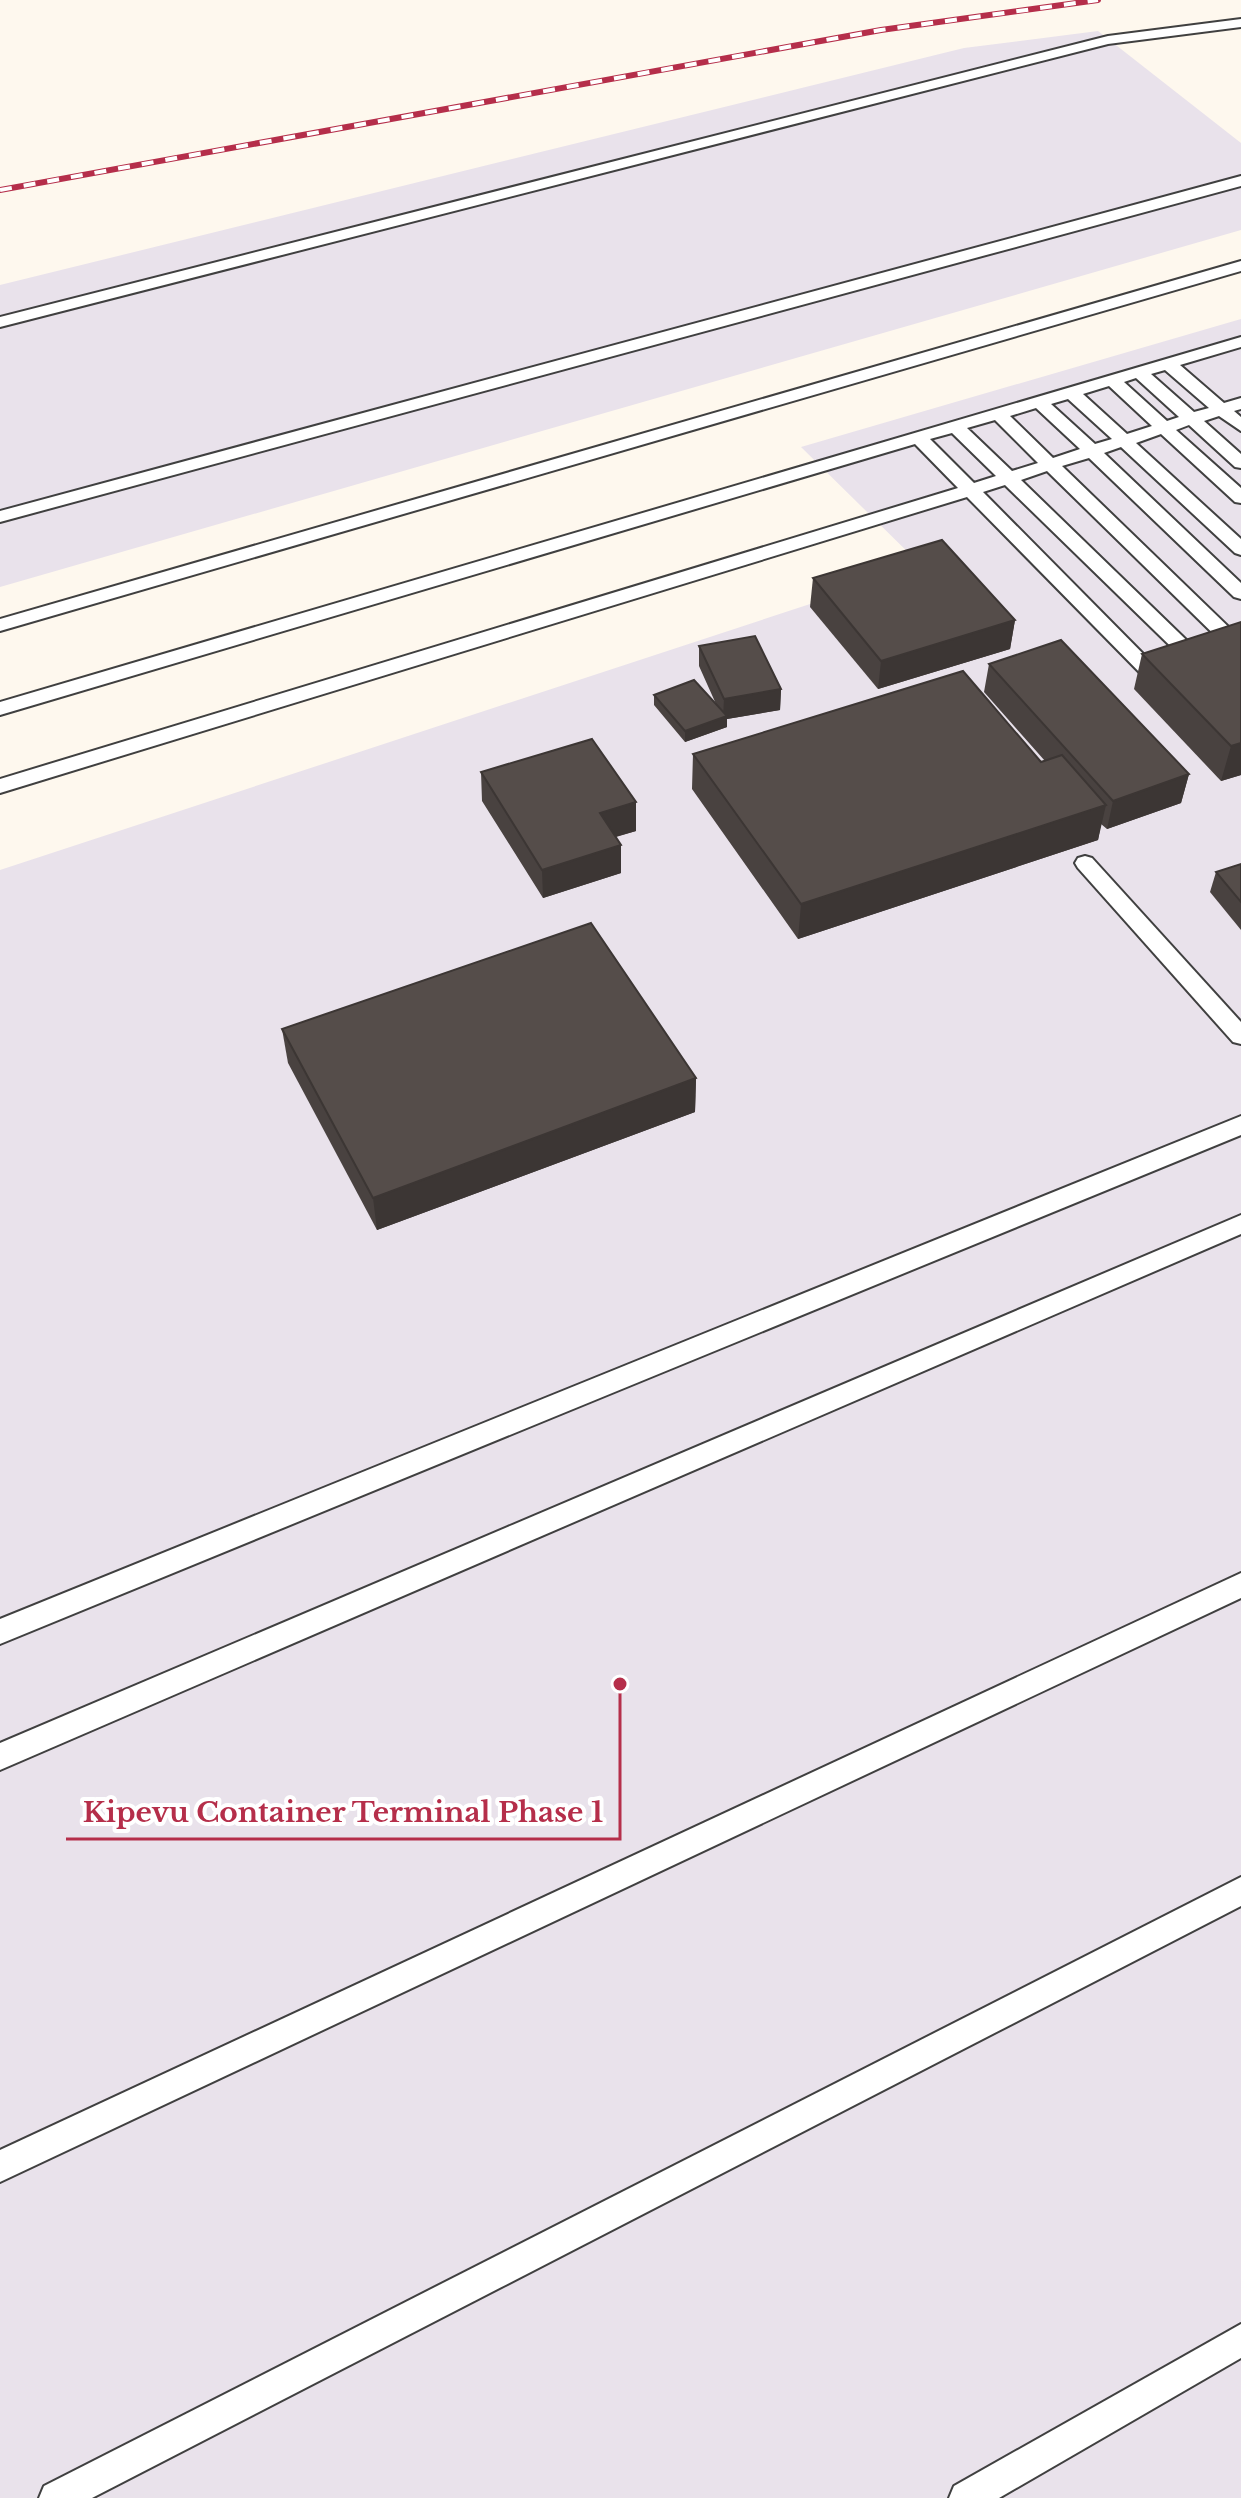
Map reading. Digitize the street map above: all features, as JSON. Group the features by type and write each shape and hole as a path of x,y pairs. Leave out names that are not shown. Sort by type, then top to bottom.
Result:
{"lane":[{"path":"0,322 1108,40 1241,23"},
{"path":"0,517 1241,181"},
{"path":"0,625 1241,266"},
{"path":"0,709 1241,342"},
{"path":"1168,364 1241,426"},
{"path":"1140,373 1241,463"},
{"path":"1113,381 1241,498"},
{"path":"1072,393 1241,549"},
{"path":"1041,403 1241,593"},
{"path":"0,786 1008,479 1241,403"},
{"path":"999,415 1241,650"},
{"path":"957,428 1203,667"},
{"path":"920,439 1159,681"},
{"path":"1085,863 1241,1036"},
{"path":"0,1632 1241,1125"},
{"path":"0,1757 1241,1224"},
{"path":"0,2166 1241,1585"},
{"path":"56,2498 1241,1891"},
{"path":"966,2498 1241,2340"}],"shaded area":[{"path":"1098,31 1241,143 1241,230 0,587 0,285 964,48"},
{"path":"1241,319 1241,2498 0,2498 0,870 923,567 801,447"}],"building":[{"path":"942,540 1015,620 881,661 813,578"},
{"path":"1241,622 1241,743 1231,746 1142,654"},
{"path":"755,636 781,689 724,699 699,646"},
{"path":"1061,640 1189,774 1113,801 989,664"},
{"path":"963,671 1041,762 1062,755 1106,805 801,904 693,754"},
{"path":"694,680 727,716 685,731 654,695"},
{"path":"592,739 636,802 600,813 621,845 542,870 481,772"},
{"path":"1241,864 1241,902 1216,872"},
{"path":"591,923 696,1078 373,1198 282,1029"}],"railway":[{"path":"0,190 881,30 1098,0"}],"place":[{"name":"Kipevu Container Terminal Phase 1","path":"620,1684"}]}
